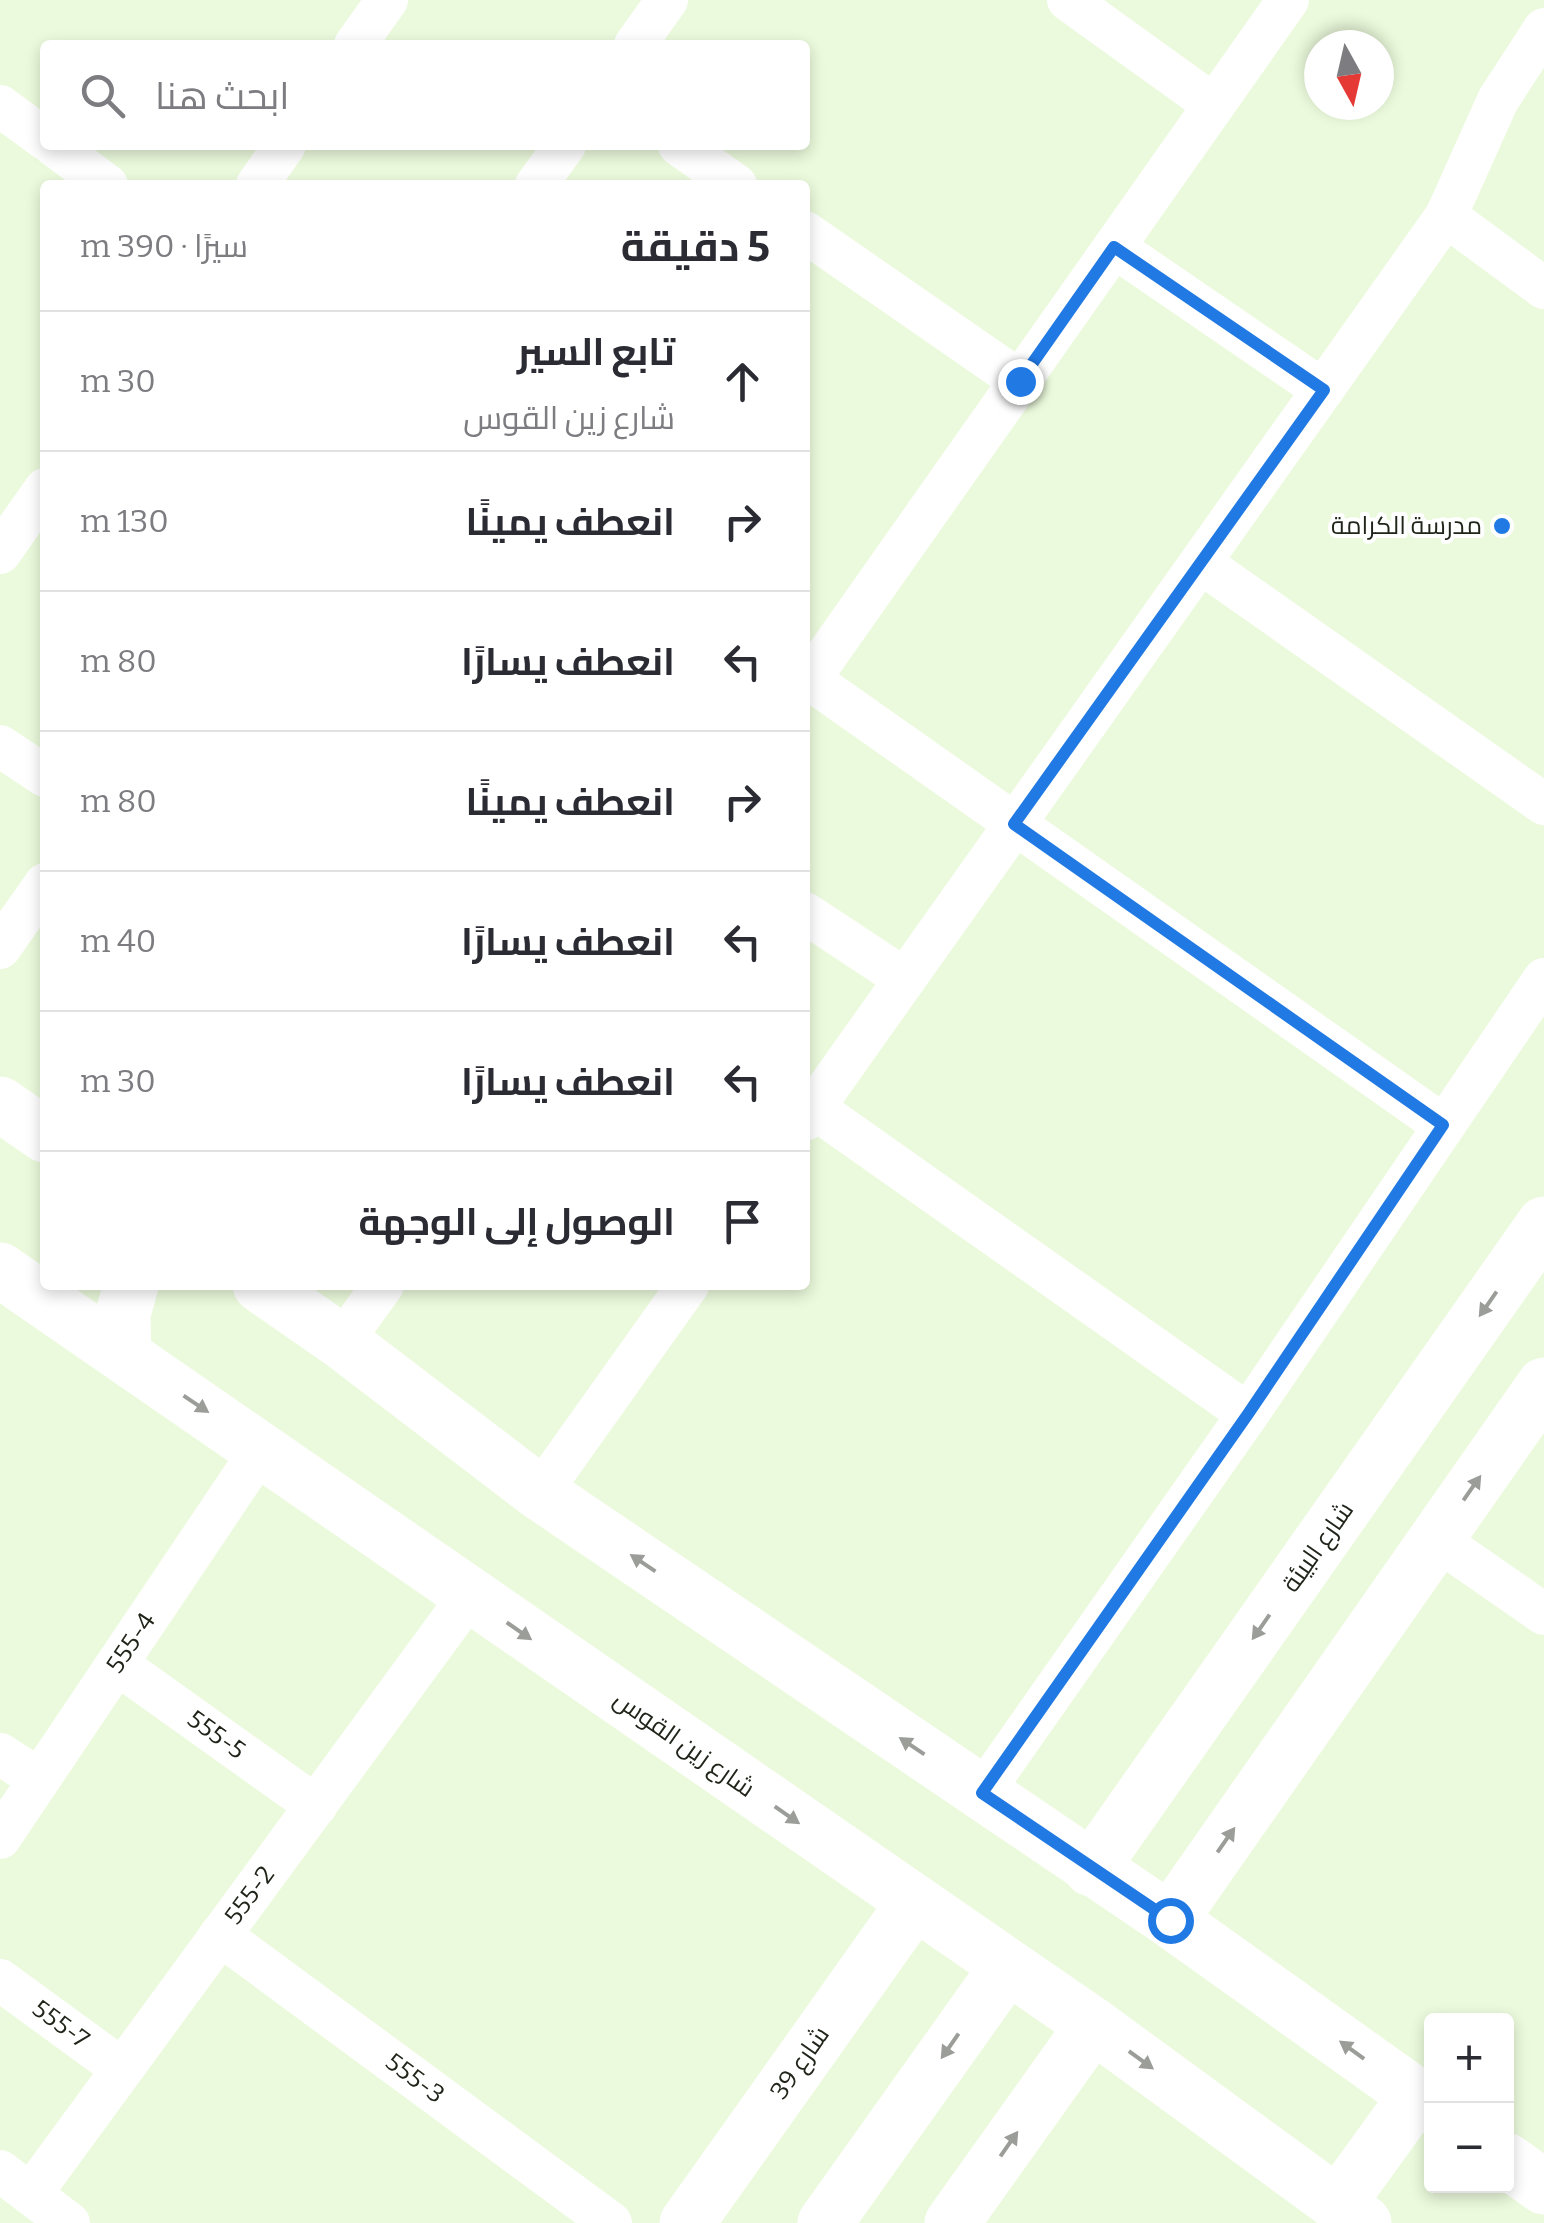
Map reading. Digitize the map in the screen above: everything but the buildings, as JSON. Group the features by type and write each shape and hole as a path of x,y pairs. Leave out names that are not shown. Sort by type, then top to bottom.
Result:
{"main road":[{"path":"0,1104 40,1132"},
{"name":"شارع البيئة","path":"1092,1870 1544,1224"},
{"path":"0,1266 40,1250"},
{"name":"شارع زين القوس","path":"0,1266 469,1596 1093,2025 1351,2214"},
{"path":"124,1355 123,1314 129,1290"},
{"path":"267,1290 540,1493 1170,1920 1424,2101 1351,2214"},
{"path":"1170,1920 1544,1385"},
{"name":"شارع 39","path":"687,2223 914,1903"},
{"path":"825,2223 1006,1967"},
{"path":"952,2223 1093,2025"},
{"path":"1514,2166 1544,2187"}],"street":[{"path":"359,40 387,0"},
{"path":"639,40 667,0"},
{"path":"1068,0 1214,105"},
{"path":"810,676 1288,0"},
{"path":"1248,1414 810,1114 1446,216 1498,100 1544,29"},
{"path":"0,106 40,135"},
{"path":"60,150 100,180"},
{"path":"260,180 282,150"},
{"path":"540,180 560,150"},
{"path":"685,150 729,180"},
{"path":"1446,216 1544,288"},
{"path":"810,235 1020,381"},
{"path":"1114,247 1324,390"},
{"path":"2,548 40,496"},
{"path":"1200,563 1544,804"},
{"path":"810,682 1443,1125"},
{"path":"0,746 40,773"},
{"path":"0,948 40,891"},
{"path":"810,917 906,979"},
{"path":"982,1793 1248,1414 1544,979"},
{"path":"342,1342 378,1290"},
{"path":"540,1493 684,1290"},
{"name":"555-4","path":"0,1838 262,1448"},
{"path":"1436,1540 1544,1614"},
{"name":"555-2","path":"15,2182 122,2070 469,1596"},
{"name":"555-5","path":"117,1664 316,1806"},
{"path":"0,1754 39,1779"},
{"name":"555-3","path":"220,1935 611,2223"},
{"name":"555-7","path":"0,1980 122,2070"},
{"path":"15,2182 69,2223"}],"place":[{"name":"مدرسة الكرامة","path":"1502,526"}],"route":[{"path":"1020,381 1114,247 1324,390 1014,824 1443,1125 1248,1414 982,1793 1170,1920"}]}
